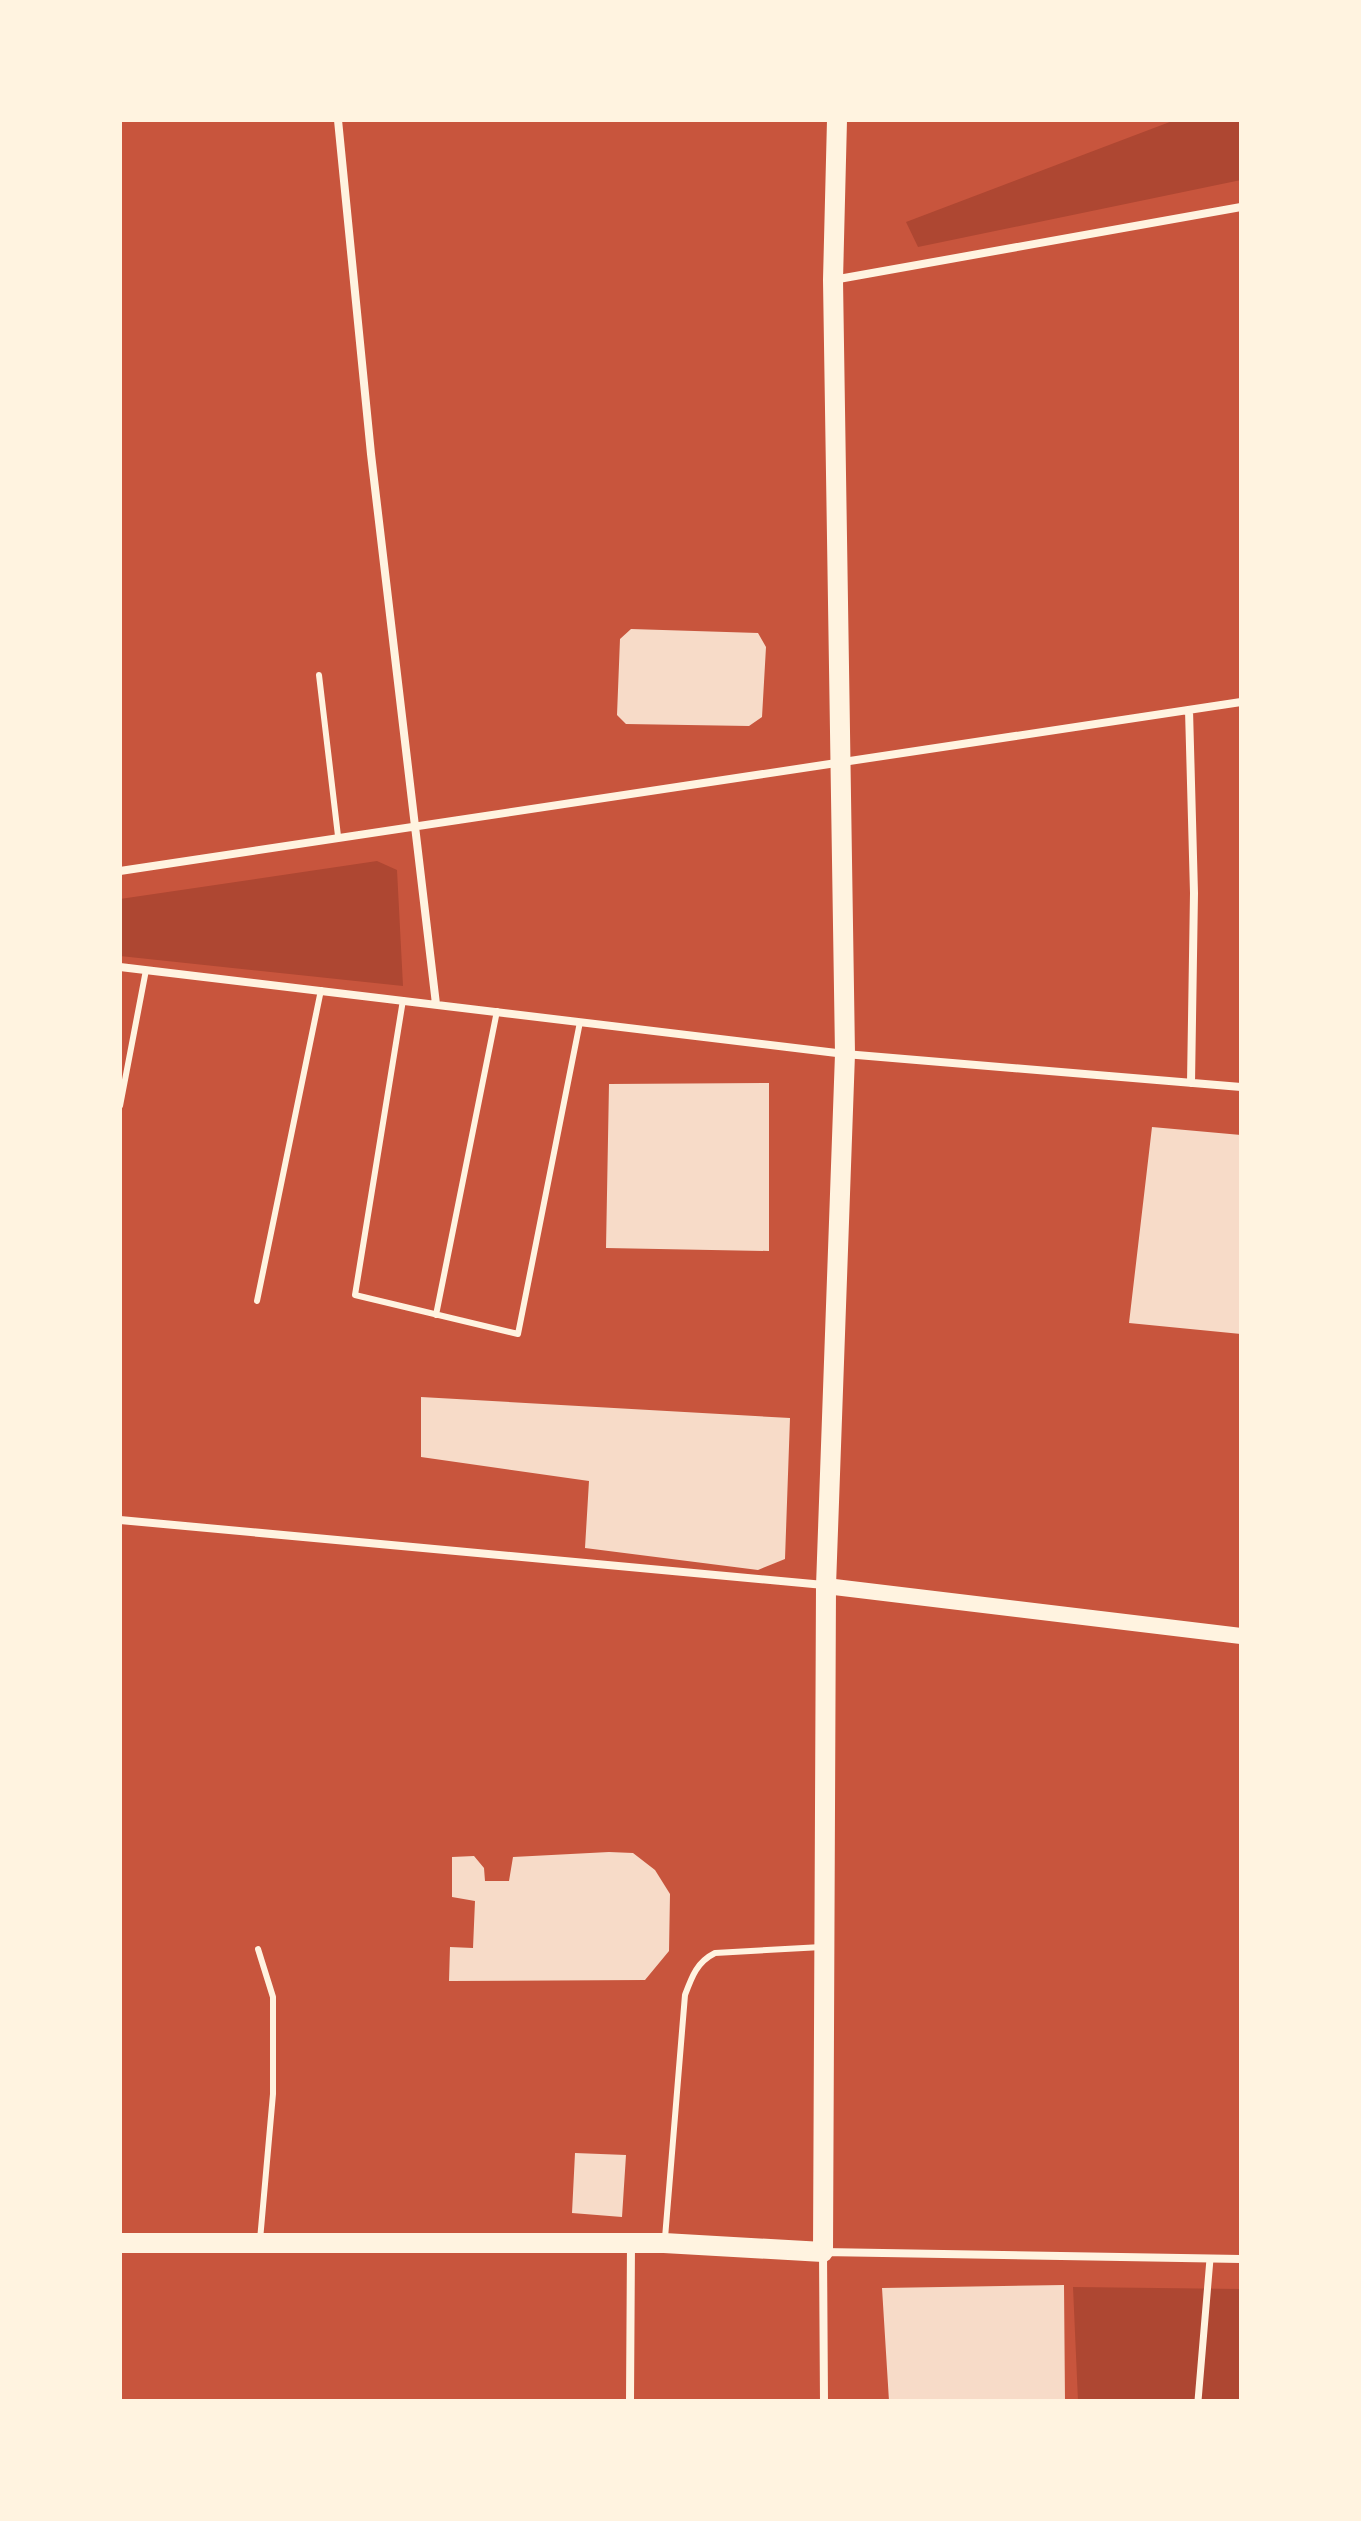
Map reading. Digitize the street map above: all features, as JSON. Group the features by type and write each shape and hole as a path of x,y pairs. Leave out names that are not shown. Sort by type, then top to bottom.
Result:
{"main road":[{"path":"120,2243 631,2242 823,2252 826,1586 845,1054 833,280 837,120"},
{"path":"826,1586 1241,1636"}],"street":[{"path":"338,120 371,454 436,1004"},
{"path":"833,280 1241,207"},
{"path":"120,871 1241,702"},
{"path":"1189,710 1194,893 1191,1083"},
{"path":"120,967 845,1054 1241,1087"},
{"path":"120,1520 826,1586"},
{"path":"630,2401 631,2242"},
{"path":"824,2401 823,2252 1241,2259"},
{"path":"1198,2401 1210,2259"}],"lane":[{"path":"319,675 338,836"},
{"path":"120,1106 146,970"},
{"path":"257,1301 321,990"},
{"path":"403,1000 355,1295 518,1334 580,1022"},
{"path":"436,1315 497,1011"},
{"path":"664,2243 685,1995 701,1960 715,1953 825,1947"},
{"path":"258,1949 273,1997 273,2094 260,2243"}],"shaded area":[{"path":"1175,120 1241,120 1241,180 918,247 906,222"},
{"path":"377,861 397,870 403,986 120,956 120,899"},
{"path":"1073,2287 1241,2289 1241,2401 1078,2401"}],"building":[{"path":"631,629 758,633 766,647 762,717 749,726 626,724 617,715 620,639"},
{"path":"769,1083 769,1251 606,1248 609,1084"},
{"path":"1152,1127 1241,1135 1241,1334 1129,1323"},
{"path":"421,1397 790,1418 785,1559 758,1570 585,1548 589,1481 421,1457"},
{"path":"633,1853 655,1870 670,1894 669,1951 645,1980 449,1981 450,1947 473,1948 475,1901 452,1897 452,1857 474,1856 484,1868 485,1881 509,1881 513,1857"},
{"path":"575,2153 626,2155 622,2217 572,2213"},
{"path":"1064,2285 1065,2401 889,2401 882,2288"}]}
